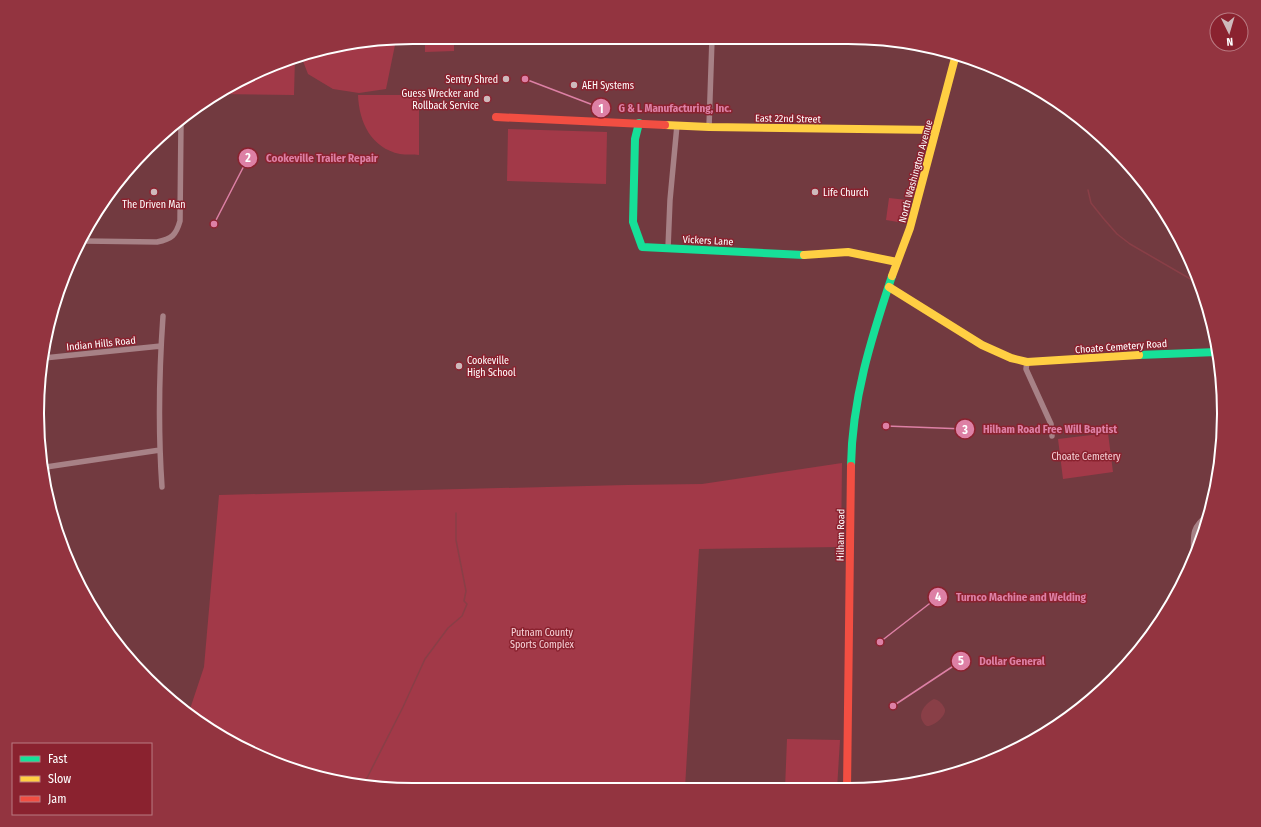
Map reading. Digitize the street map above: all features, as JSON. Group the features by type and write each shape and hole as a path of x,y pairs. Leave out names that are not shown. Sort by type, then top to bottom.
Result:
{"street":[{"path":"709,127 712,44"},
{"name":"North Washington Avenue","path":"889,287 910,228 954,60"},
{"name":"East 22nd Street","path":"496,117 709,127 936,130"},
{"name":"Vickers Lane","path":"639,123 635,139 633,222 642,247 796,255 848,252 897,262"},
{"path":"668,248 677,125"},
{"path":"87,241 156,242 166,240 172,236 180,221 181,127"},
{"name":"Choate Cemetery Road","path":"889,287 982,345 1011,358 1026,362 1164,353 1212,352"},
{"name":"Hilham Road","path":"847,783 851,460 854,416 861,380 874,331 889,287"},
{"path":"162,487 160,450 161,346 163,316"},
{"name":"Indian Hills Road","path":"48,358 161,346"},
{"path":"1026,362 1026,368 1052,424 1052,436"},
{"path":"48,467 160,450"},
{"path":"1194,541 1194,532 1200,523"}],"green space":[{"path":"425,44 454,44 454,51 425,52"},
{"path":"395,45 386,89 359,93 333,89 308,74 303,62 341,51 365,47"},
{"path":"295,64 294,95 229,94 250,82"},
{"path":"358,95 415,95 419,99 419,155 400,154 390,151 374,140 364,124"},
{"path":"508,129 607,132 606,184 507,181"},
{"path":"889,198 907,200 904,223 886,220"},
{"name":"Choate Cemetery","path":"1108,433 1113,472 1063,479 1058,439"},
{"name":"Putnam County Sports Complex","path":"842,463 841,547 699,549 685,783 414,783 365,780 318,770 272,755 250,745 208,721 190,708 204,667 219,495 702,484"},
{"path":"787,739 840,740 837,783 785,783"}],"shaded area":[{"path":"934,699 942,704 945,708 945,712 936,723 927,726 921,719 921,715 925,706"}],"waterway":[{"path":"1088,190 1091,203 1117,234 1130,244 1192,280"},
{"path":"366,780 403,707 425,659 448,628 462,616 467,604 464,601 466,591 456,540 456,513"}],"traffic: fast":[{"path":"639,123 635,139 633,222 642,247 804,255"},
{"path":"851,466 852,441 859,393 870,346 892,276"},
{"path":"1139,355 1212,352"}],"traffic: slow":[{"path":"892,276 910,228 954,60"},
{"path":"665,125 936,130"},
{"path":"804,255 848,252 897,262"},
{"path":"889,287 982,345 1011,358 1027,362 1139,355"}],"traffic: jam":[{"path":"496,117 665,125"},
{"path":"847,783 851,466"}],"place":[{"name":"Sentry Shred","path":"506,79"},
{"name":"G & L Manufacturing, Inc.","path":"525,79"},
{"name":"AEH Systems","path":"574,85"},
{"name":"Guess Wrecker and Rollback Service","path":"487,99"},
{"name":"The Driven Man","path":"154,192"},
{"name":"Life Church","path":"815,192"},
{"name":"Cookeville Trailer Repair","path":"214,224"},
{"name":"Cookeville High School","path":"459,366"},
{"name":"Hilham Road Free Will Baptist","path":"886,426"},
{"name":"Turnco Machine and Welding","path":"880,642"},
{"name":"Dollar General","path":"893,706"}]}
